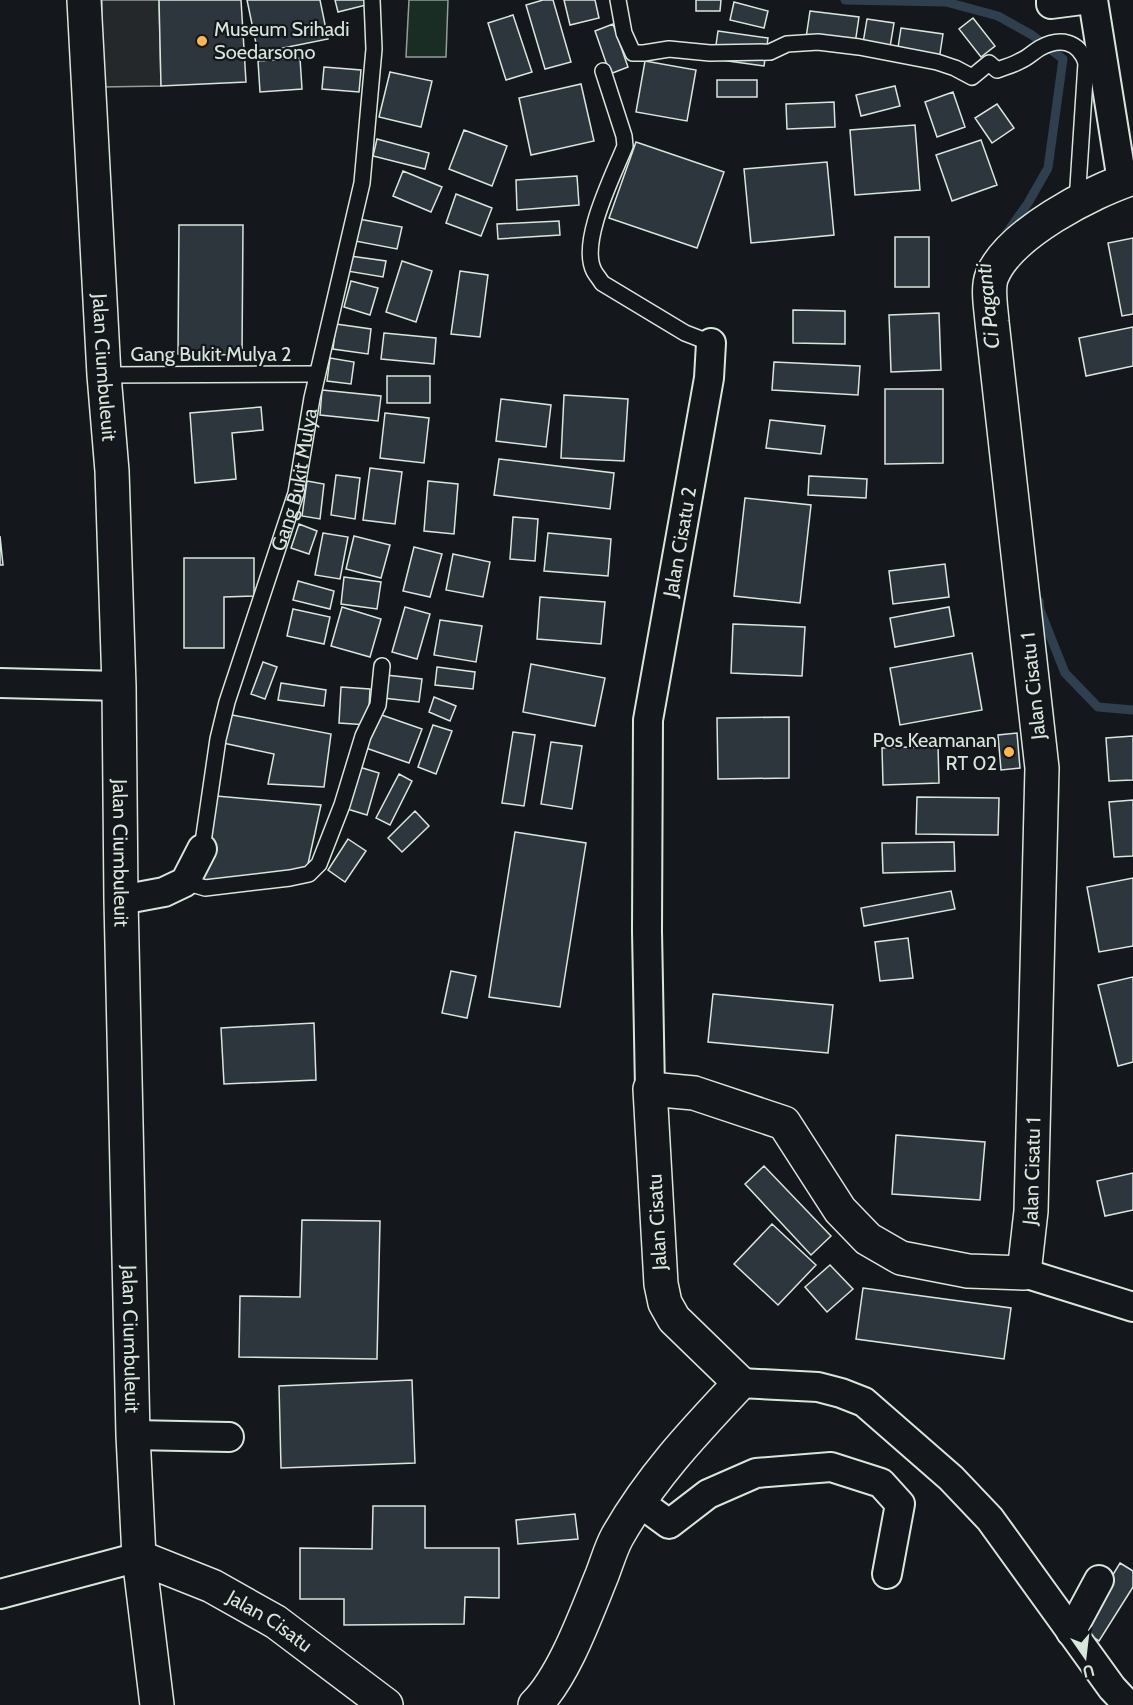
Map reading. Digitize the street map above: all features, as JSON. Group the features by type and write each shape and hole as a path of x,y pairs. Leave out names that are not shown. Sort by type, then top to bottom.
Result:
{"street":[{"name":"Jalan Ciumbuleuit","path":"84,0 104,375 112,471 119,686 121,900 133,1435 139,1557 157,1705"},
{"path":"1051,0 1051,4 1082,0"},
{"path":"1094,0 1127,179"},
{"name":"Jalan Cisatu 1","path":"1024,1273 1031,1211 1042,768 992,322 998,265 1039,226 1077,203 1127,179"},
{"name":"Jalan Cisatu 2","path":"650,1089 647,931 648,720 709,378 711,343"},
{"path":"0,682 119,686"},
{"name":"Gang Bukit Mulya","path":"185,882 202,849"},
{"path":"121,900 164,892 185,882"},
{"path":"650,1089 694,1094 784,1123 840,1210 868,1239 901,1258 968,1271 1024,1273 1133,1307"},
{"name":"Jalan Cisatu","path":"650,1089 661,1284 665,1303 674,1319 740,1383"},
{"path":"535,1705 544,1696 557,1675 591,1603 616,1539 639,1502 656,1476 687,1438 740,1383 818,1387 864,1402 951,1478 990,1519 1112,1688 1128,1705"},
{"path":"133,1435 229,1437"},
{"path":"639,1502 669,1524 708,1494 756,1473 831,1467 881,1483 900,1504 887,1574"},
{"path":"0,1594 139,1557"},
{"name":"Jalan Cisatu","path":"139,1557 212,1586 276,1622 386,1705"},
{"path":"1071,1632 1100,1580"}],"lane":[{"name":"Gang Bukit Mulya","path":"202,849 218,739 226,702 296,493 317,374 362,183 374,49 372,0"},
{"path":"618,0 624,33 633,53 669,49 710,53 770,52 786,44 818,42 859,47 937,62 972,77 989,63 998,70 1020,62 1041,47 1061,41 1073,45 1082,52 1086,63 1077,203"},
{"name":"Jalan Cisatu 2","path":"603,70 624,136 624,146 591,231 590,256 593,271 602,283 685,333 711,343"},
{"name":"Gang Bukit Mulya 2","path":"104,375 317,374"},
{"path":"185,882 205,888 290,878 309,874 319,864 342,805 363,736 378,705 382,666"}],"green space":[{"path":"409,0 448,0 446,57 406,57"}],"shaded area":[{"path":"102,0 159,0 161,86 101,87"}],"building":[{"name":"Museum Srihadi Soedarsono","path":"159,0 241,0 246,82 161,86"},
{"path":"247,0 320,0 328,39 258,53"},
{"path":"335,0 369,0 370,4 338,12"},
{"path":"543,0 553,0 571,62 545,69 526,5"},
{"path":"564,0 595,0 599,18 570,25"},
{"path":"696,0 721,0 720,11 696,11"},
{"path":"734,2 768,11 764,28 730,20"},
{"path":"810,11 859,17 855,44 806,38"},
{"path":"513,15 532,72 506,80 488,23"},
{"path":"973,18 995,46 981,57 959,29"},
{"path":"867,19 894,23 890,47 863,43"},
{"path":"613,24 628,67 610,74 595,31"},
{"path":"901,28 943,34 939,60 897,54"},
{"path":"718,31 768,38 764,66 714,59"},
{"path":"300,58 302,89 260,92 258,61"},
{"path":"645,61 696,70 687,121 636,112"},
{"path":"324,67 361,70 359,92 322,89"},
{"path":"390,72 432,81 421,127 379,117"},
{"path":"717,80 757,80 757,97 717,97"},
{"path":"581,84 594,141 531,155 519,98"},
{"path":"895,86 900,106 861,116 856,95"},
{"path":"953,92 965,127 937,137 925,102"},
{"path":"834,102 835,127 787,129 786,104"},
{"path":"997,104 1014,128 992,143 975,118"},
{"path":"915,125 920,190 855,195 850,130"},
{"path":"464,130 507,146 492,186 449,169"},
{"path":"377,139 429,153 425,169 373,156"},
{"path":"981,140 997,185 952,201 936,155"},
{"path":"636,142 724,172 697,248 609,218"},
{"path":"827,162 834,235 751,243 744,169"},
{"path":"403,171 442,187 431,212 393,196"},
{"path":"577,176 579,205 517,210 516,180"},
{"path":"456,194 492,208 481,236 446,223"},
{"path":"359,219 402,227 397,249 355,241"},
{"path":"559,221 560,235 498,239 497,224"},
{"path":"179,225 243,225 242,355 178,354"},
{"path":"895,237 929,237 929,287 895,287"},
{"path":"1133,238 1133,314 1122,316 1108,243"},
{"path":"350,256 386,261 383,277 347,271"},
{"path":"402,261 432,271 416,322 386,312"},
{"path":"460,271 488,275 480,337 451,334"},
{"path":"351,281 378,288 370,315 344,307"},
{"path":"793,310 845,311 845,344 793,343"},
{"path":"939,313 941,370 891,372 889,315"},
{"path":"336,324 371,329 368,354 333,349"},
{"path":"1133,327 1133,366 1086,376 1079,338"},
{"path":"384,333 436,338 434,364 381,359"},
{"path":"330,358 354,362 351,384 327,381"},
{"path":"774,362 860,366 858,395 772,390"},
{"path":"387,376 430,376 430,403 387,403"},
{"path":"885,389 943,389 943,463 885,464"},
{"path":"322,390 381,396 378,421 320,415"},
{"path":"564,395 628,399 624,461 561,458"},
{"path":"501,399 551,405 546,447 496,441"},
{"path":"261,407 263,430 232,433 236,479 195,483 190,413"},
{"path":"385,413 429,418 424,463 380,458"},
{"path":"770,420 825,426 821,454 766,448"},
{"path":"499,459 614,473 610,509 494,495"},
{"path":"370,468 402,472 395,524 363,520"},
{"path":"336,475 360,478 355,519 331,515"},
{"path":"809,476 867,479 866,498 808,495"},
{"path":"307,481 324,484 320,519 302,516"},
{"path":"428,481 458,484 454,534 424,531"},
{"path":"745,498 811,505 800,603 734,596"},
{"path":"513,517 538,519 535,561 510,559"},
{"path":"299,524 317,531 309,554 291,548"},
{"path":"323,533 348,537 340,579 315,575"},
{"path":"548,533 611,539 608,576 544,571"},
{"path":"0,536 3,565 0,565"},
{"path":"354,536 390,545 381,578 346,569"},
{"path":"414,547 442,554 430,597 403,591"},
{"path":"453,554 490,562 483,597 446,590"},
{"path":"184,558 254,558 254,596 224,597 224,648 184,648"},
{"path":"945,564 949,597 893,604 889,571"},
{"path":"344,577 381,582 377,609 341,604"},
{"path":"298,581 334,591 330,609 293,600"},
{"path":"540,597 605,602 601,644 537,639"},
{"path":"342,607 381,619 370,657 331,646"},
{"path":"405,607 430,614 417,659 392,652"},
{"path":"949,607 954,636 895,647 890,618"},
{"path":"293,609 330,617 324,644 287,636"},
{"path":"440,620 482,626 476,662 434,655"},
{"path":"733,624 805,627 802,676 731,673"},
{"path":"972,653 982,710 900,725 890,668"},
{"path":"263,662 277,667 265,699 251,694"},
{"path":"531,664 605,678 595,726 523,712"},
{"path":"437,667 475,672 473,689 435,685"},
{"path":"386,675 422,679 419,702 383,698"},
{"path":"281,683 326,690 324,706 278,700"},
{"path":"341,687 370,689 368,725 339,723"},
{"path":"434,697 456,706 450,721 429,712"},
{"path":"376,713 422,729 409,763 363,747"},
{"path":"232,715 331,734 324,787 268,784 274,754 223,743"},
{"path":"789,717 789,778 718,779 717,718"},
{"path":"433,725 452,731 436,774 418,767"},
{"path":"513,732 535,735 524,806 502,803"},
{"name":"Pos Keamanan RT 02","path":"1017,733 1020,768 1001,770 998,735"},
{"path":"1133,736 1133,780 1109,781 1106,738"},
{"path":"551,742 582,746 572,809 541,804"},
{"path":"938,746 939,783 883,785 882,748"},
{"path":"356,766 379,773 367,815 344,808"},
{"path":"399,774 412,781 390,825 376,818"},
{"path":"216,796 321,805 306,873 202,886"},
{"path":"917,797 999,798 998,835 916,834"},
{"path":"1133,800 1133,856 1114,857 1109,802"},
{"path":"415,811 429,826 402,852 388,838"},
{"path":"515,832 586,843 560,1007 489,997"},
{"path":"348,839 366,851 345,882 328,870"},
{"path":"954,842 955,871 883,873 882,843"},
{"path":"1133,878 1133,946 1099,952 1087,887"},
{"path":"951,891 955,909 864,926 861,908"},
{"path":"908,938 913,978 880,981 875,942"},
{"path":"451,971 476,976 467,1018 442,1013"},
{"path":"1133,977 1133,1062 1118,1066 1098,985"},
{"path":"713,994 833,1005 828,1053 708,1042"},
{"path":"314,1023 316,1080 224,1084 221,1028"},
{"path":"896,1135 985,1142 980,1200 892,1194"},
{"path":"764,1166 831,1236 811,1255 745,1184"},
{"path":"1133,1173 1133,1210 1105,1216 1097,1181"},
{"path":"302,1220 380,1221 377,1359 239,1357 240,1296 300,1297"},
{"path":"772,1224 816,1265 778,1305 734,1264"},
{"path":"830,1265 853,1289 827,1312 805,1287"},
{"path":"863,1288 1011,1308 1004,1359 856,1339"},
{"path":"412,1380 415,1463 281,1468 279,1386"},
{"path":"373,1506 425,1506 425,1548 499,1548 499,1598 465,1597 464,1624 344,1625 344,1599 300,1599 300,1548 372,1549"},
{"path":"575,1514 578,1539 518,1544 516,1520"},
{"path":"1120,1563 1133,1571 1133,1587 1099,1641 1080,1629"}],"waterway":[{"name":"Ci Paganti","path":"845,0 946,2 998,16 1032,35 1063,59 1048,168 1028,203 1004,237"},
{"name":"Ci Paganti","path":"1039,601 1040,610 1065,673 1098,707 1133,710"}],"place":[{"name":"Museum Srihadi Soedarsono","path":"202,41"},
{"name":"Pos Keamanan RT 02","path":"1009,752"}]}
